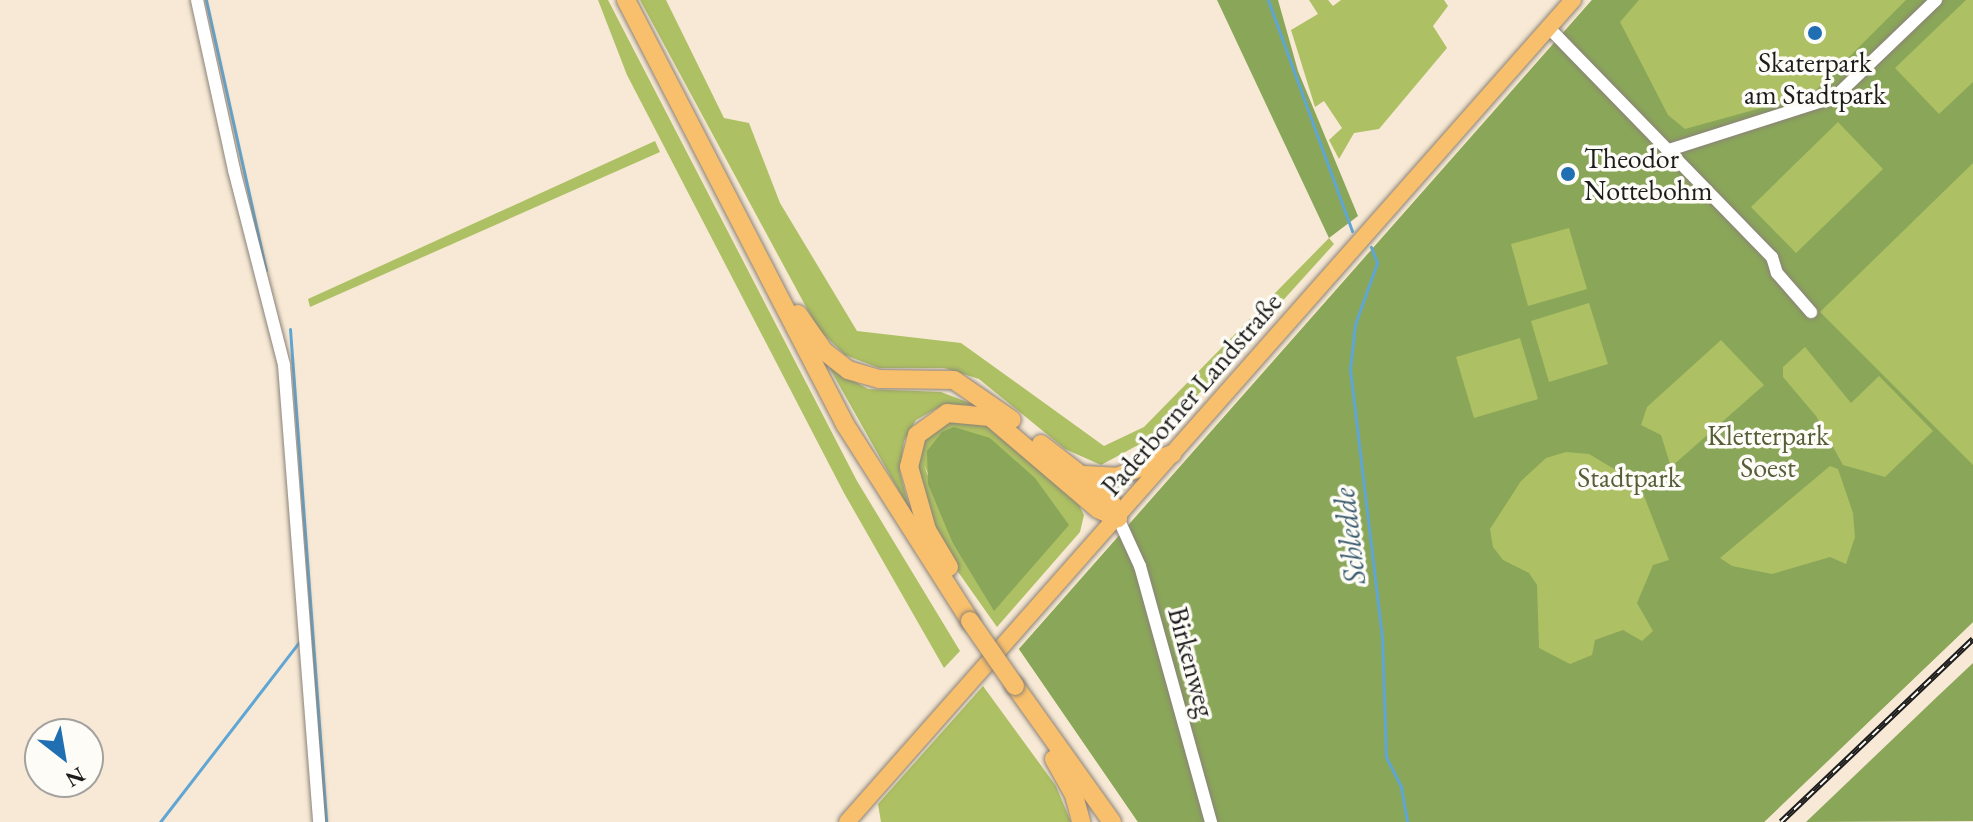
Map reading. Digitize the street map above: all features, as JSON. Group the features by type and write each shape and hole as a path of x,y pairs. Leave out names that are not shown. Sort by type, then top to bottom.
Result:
{"highway":[{"path":"626,0 779,301 869,464 965,613 1112,822"},
{"path":"779,301 848,370 879,379 940,377 960,383 1109,497 1118,518"},
{"path":"965,613 957,581 927,530 909,467 917,435 940,415 964,411 990,417 1098,509 1118,518"},
{"path":"1081,475 1117,477 1172,454"},
{"path":"1036,716 1081,822"}],"main road":[{"name":"Paderborner Landstraße","path":"847,822 1573,0"}],"street":[{"path":"197,0 256,262 284,365 319,822"},
{"path":"1669,150 1835,97 1936,0"},
{"path":"1549,28 1772,257 1777,273 1811,312"},
{"name":"Birkenweg","path":"1118,518 1140,566 1211,822"}],"green space":[{"path":"598,0 608,0 857,481 960,651 944,668 844,493 627,75"},
{"path":"640,0 666,0 724,118 749,123 780,203 857,331 961,343 1104,446 1144,427 1329,238 1334,244 1166,430 1101,465 1065,449 979,379 944,368 879,368 845,355 818,329"},
{"path":"1217,0 1278,0 1298,71 1358,216 1329,238"},
{"path":"1309,0 1328,0 1333,6 1341,0 1444,0 1448,6 1433,26 1447,48 1379,129 1354,133 1339,159 1329,140 1342,128 1324,101 1315,107 1291,30 1318,14"},
{"name":"Stadtpark","path":"1592,0 1973,0 1973,622 1764,822 1138,822 1019,649"},
{"name":"Stadtpark","path":"1592,0 1639,0 1620,22 1668,115 1685,129 1812,94 1906,0 1966,0 1895,68 1939,114 1973,82 1973,163 1820,312 1973,465 1973,622 1764,822 1138,822 1019,649","holes":["1838,122 1883,169 1796,253 1751,207","1569,228 1587,289 1528,306 1511,244","1589,303 1608,364 1549,382 1531,321","1520,338 1538,399 1474,418 1456,357","1721,340 1764,385 1671,467 1661,435 1641,425 1647,407","1805,347 1851,403 1879,376 1933,431 1885,477 1843,465 1816,416 1783,377 1783,367","1566,452 1589,454 1626,476 1644,496 1669,560 1653,565 1637,603 1653,631 1642,641 1623,630 1595,640 1592,655 1570,664 1539,648 1537,585 1529,573 1503,560 1493,547 1490,529 1521,481 1546,458","1830,466 1838,469 1853,513 1855,537 1846,564 1830,557 1772,574 1732,566 1720,558"]},
{"path":"655,141 660,152 310,307 308,299"},
{"path":"829,367 868,389 941,392 975,405 941,406 916,420 904,441 900,472 910,511"},
{"path":"951,416 983,421 1079,505 1084,515 1080,532 997,627 944,552 917,484 916,448","holes":["924,465 994,610 953,544"]},
{"path":"954,427 990,438 1035,478 1069,525 994,611 953,544 928,484 927,451 942,432"},
{"path":"1973,663 1973,821 1806,822 1939,695"},
{"path":"983,686 1056,786 1071,822 881,822 878,804"}],"waterway":[{"path":"206,0 266,270"},
{"name":"Schledde","path":"1268,0 1352,231"},
{"name":"Schledde","path":"1371,247 1377,263 1355,324 1350,369 1382,636 1386,757 1401,787 1407,822"},
{"path":"290,329 326,822"},
{"path":"160,822 299,642"}],"railway":[{"path":"1781,822 1973,639"}],"place":[{"name":"Skaterpark am Stadtpark","path":"1815,33"},
{"name":"Theodor Nottebohm","path":"1568,174"}],"park label":[{"name":"Kletterpark Soest","path":"1768,451"}]}
